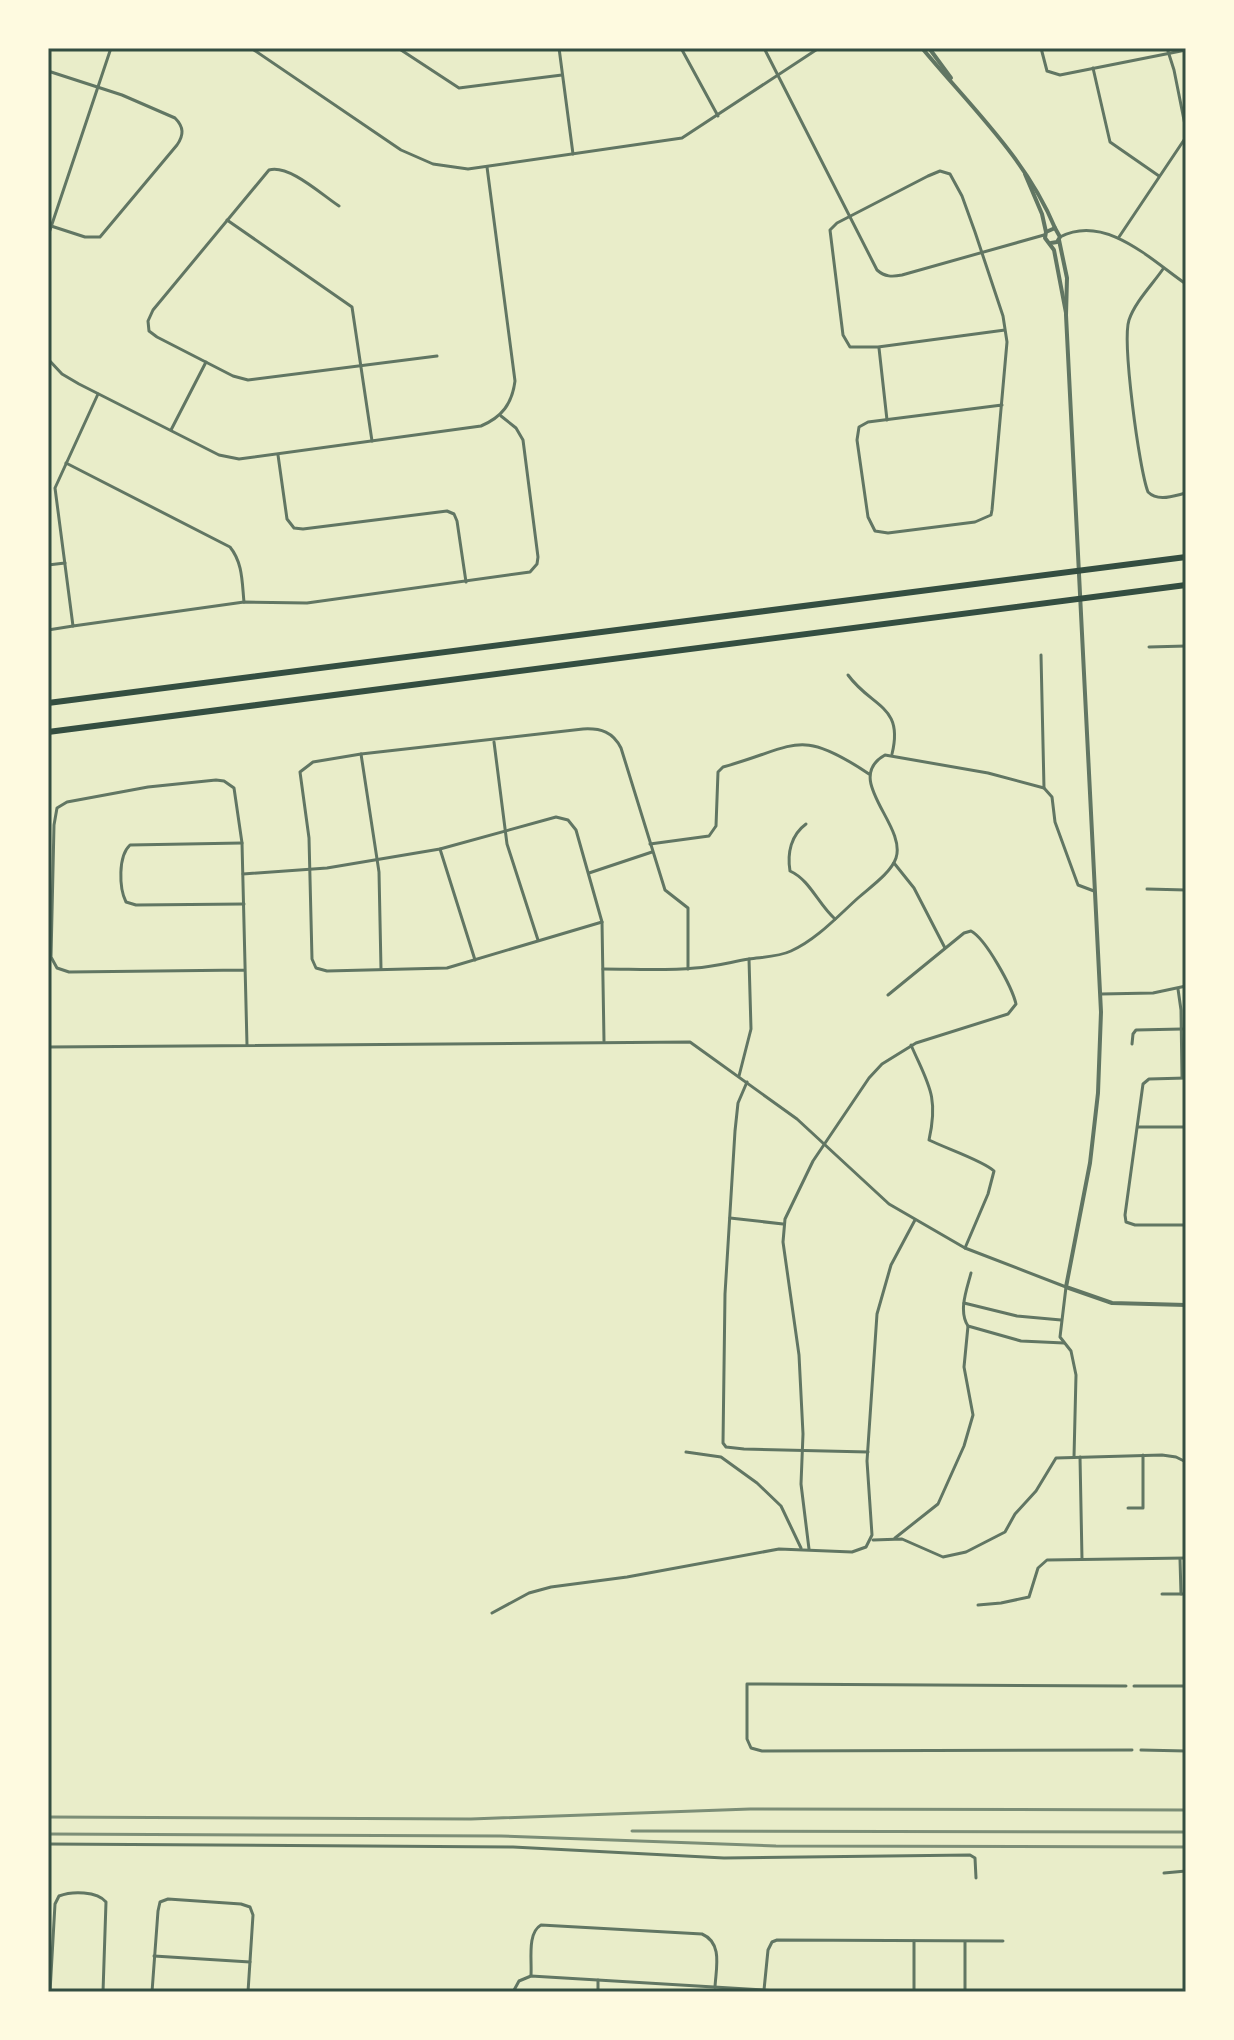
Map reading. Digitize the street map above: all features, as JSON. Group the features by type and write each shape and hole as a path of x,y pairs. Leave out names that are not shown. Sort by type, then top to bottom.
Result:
{"highway":[{"path":"48,703 1186,557"},
{"path":"48,732 1186,585"}],"street":[{"path":"48,236 111,48"},
{"path":"251,48 417,159 451,168 487,167 669,142 693,132 819,48"},
{"path":"398,48 459,88 562,75"},
{"path":"559,48 573,154"},
{"path":"681,48 718,116"},
{"path":"764,48 877,270 887,276 902,275 1036,239 1057,230 1068,233 1095,230 1118,237 1185,281"},
{"path":"922,48 956,85"},
{"path":"929,48 1039,192 1060,239 1067,278 1066,315 1101,994 1098,1081 1090,1163 1066,1287 1060,1337 1071,1351 1076,1375 1074,1457"},
{"path":"1041,48 1044,65 1053,74 1168,50 1186,50"},
{"path":"1168,50 1186,130"},
{"path":"1093,68 1110,142 1159,176"},
{"path":"48,71 122,95 175,118 182,127 181,139 100,237 85,237 50,225"},
{"path":"1118,237 1186,137"},
{"path":"48,359 62,374 98,394 230,458 278,455 472,429 501,416 514,391 515,366 487,167"},
{"path":"339,206 296,177 275,168 264,173 153,310 148,321 151,334 248,380 437,356"},
{"path":"1002,405 863,424 857,436 868,517 875,531 888,533 988,518 992,510 1007,357 1005,330 962,196 954,178 945,171 928,176 833,226 829,235 843,335 845,342 855,349 1005,330"},
{"path":"1024,172 1042,214 1066,315"},
{"path":"227,220 352,307 373,442"},
{"path":"1036,239 1049,242 1068,233"},
{"path":"1163,269 1132,313 1127,331 1135,432 1151,496 1162,498 1186,493"},
{"path":"878,347 887,420"},
{"path":"171,431 206,362"},
{"path":"73,626 55,488 98,394"},
{"path":"48,630 244,602 307,603 530,572 537,564 523,440 516,428 501,416"},
{"path":"278,455 287,519 294,528 447,511 454,514 457,521 466,582"},
{"path":"66,463 230,547 240,567 244,602"},
{"path":"48,565 65,563"},
{"path":"1149,647 1186,646"},
{"path":"1041,655 1044,788"},
{"path":"848,675 891,717 896,730 892,754"},
{"path":"602,922 447,968 327,971 313,964 309,838 300,772 313,762 361,754 594,728 608,732 621,748 665,890 688,908 688,969"},
{"path":"493,740 505,832 538,940"},
{"path":"650,844 709,836 716,826 718,772 723,767 778,747 812,743 827,748 869,774"},
{"path":"361,754 378,860 381,969"},
{"path":"603,969 688,969 793,950 835,919 894,863 897,856 895,834 871,786 869,774 875,760 892,754 988,773 1044,788 1052,797 1055,822 1078,885 1094,891"},
{"path":"245,970 69,972 57,968 51,957 57,808 61,804 148,787 224,781 230,784 236,793 242,843 247,1045"},
{"path":"243,874 309,871 378,860 440,849 556,817 568,820 576,830 602,922 604,1041"},
{"path":"806,824 793,840 790,871 802,878 819,903 835,919"},
{"path":"242,843 130,845 122,857 123,894 126,902 136,905 244,904"},
{"path":"440,849 475,960"},
{"path":"589,873 652,852"},
{"path":"894,863 914,888 945,949"},
{"path":"1147,889 1186,890"},
{"path":"809,1549 801,1495 803,1451 798,1343 783,1224 796,1191 877,1069 911,1045 1000,1017 1015,1007 1014,995 975,933 964,933 888,995"},
{"path":"739,1076 751,1029 749,959"},
{"path":"1101,994 1153,993 1186,986"},
{"path":"1178,989 1184,1078 1145,1080 1141,1088 1125,1218 1135,1225 1186,1225"},
{"path":"1132,1044 1136,1030 1182,1029"},
{"path":"48,1047 690,1042 797,1119 889,1204 965,1248 1096,1299 1124,1305 1186,1305"},
{"path":"911,1045 934,1103 929,1140 986,1164 994,1171 988,1194 965,1248"},
{"path":"719,1456 723,1443 725,1294 736,1113 747,1082"},
{"path":"1138,1127 1186,1127"},
{"path":"730,1218 783,1224"},
{"path":"492,1613 525,1594 541,1589 627,1577 744,1554 801,1548 858,1551 866,1547 871,1540 868,1452 877,1314 891,1265 915,1220"},
{"path":"895,1538 938,1504 964,1446 973,1415 964,1367 968,1326 964,1320 964,1303 971,1273"},
{"path":"964,1303 1017,1316 1061,1320"},
{"path":"968,1326 1011,1339 1064,1343"},
{"path":"723,1443 730,1448 868,1452"},
{"path":"686,1452 719,1456 775,1499 794,1529 801,1548"},
{"path":"871,1540 895,1538 943,1557 966,1552 999,1536 1036,1491 1056,1458 1143,1455 1169,1456 1186,1462"},
{"path":"1128,1508 1143,1508 1143,1455"},
{"path":"1080,1457 1082,1559"},
{"path":"978,1605 1029,1597 1043,1562 1186,1558"},
{"path":"1162,1594 1183,1594 1180,1559"},
{"path":"1126,1686 747,1684 747,1739 751,1748 762,1751 1132,1750"},
{"path":"1134,1686 1186,1686"},
{"path":"1141,1750 1186,1751"},
{"path":"48,1844 513,1847 724,1858 970,1855 975,1858 976,1878"},
{"path":"1164,1873 1186,1871"},
{"path":"50,1992 55,1904 59,1896 68,1893 98,1895 106,1902 103,1992"},
{"path":"152,1992 160,1902 168,1899 250,1907 253,1915 248,1992"},
{"path":"531,1976 532,1938 537,1926 693,1933 707,1936 715,1945 715,1987"},
{"path":"764,1990 768,1950 777,1940 1003,1941"},
{"path":"914,1941 914,1992"},
{"path":"965,1942 965,1992"},
{"path":"154,1956 250,1962"},
{"path":"513,1992 519,1981 531,1976 796,1992"},
{"path":"598,1980 598,1992"}],"railway":[{"path":"48,1817 471,1819 750,1809 1186,1810"},
{"path":"632,1831 1186,1832"},
{"path":"48,1834 501,1836 776,1846 1186,1847"}]}
